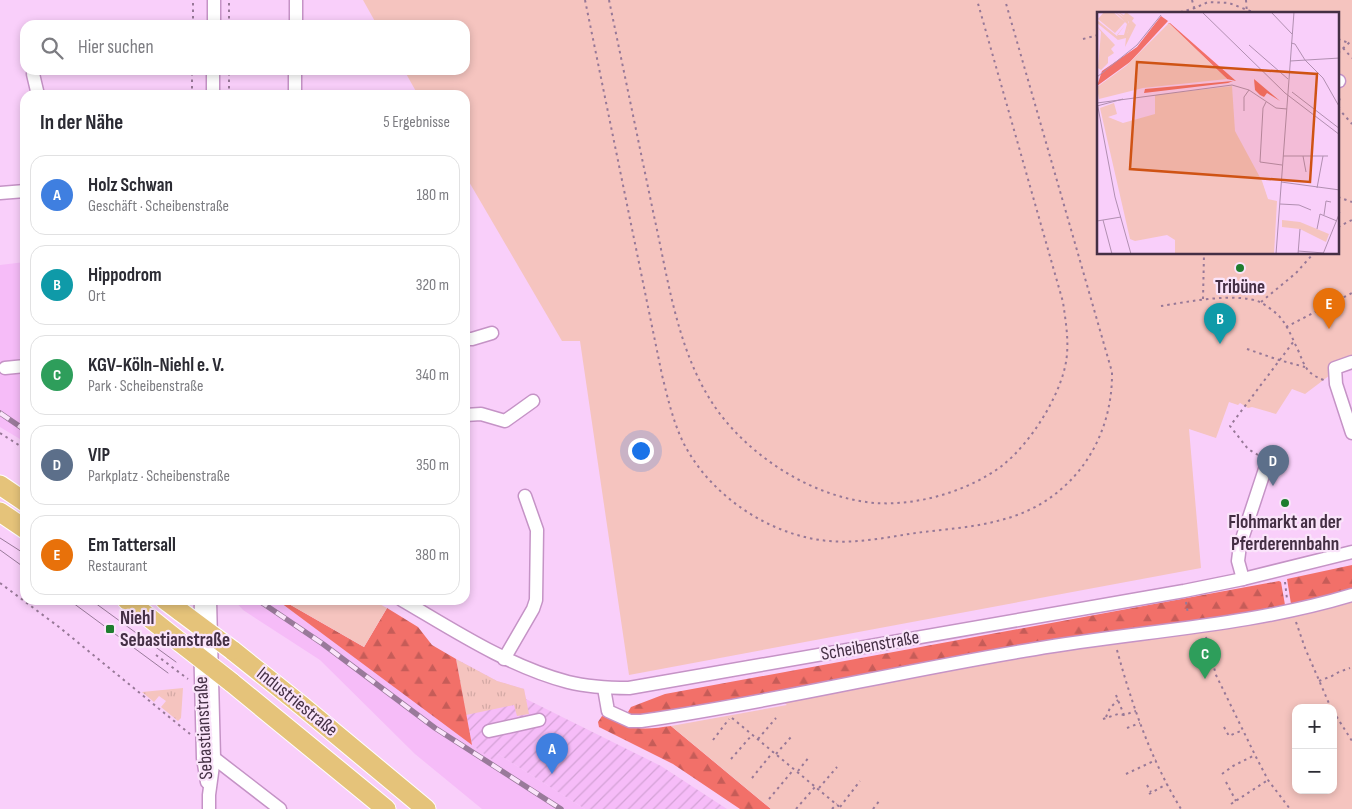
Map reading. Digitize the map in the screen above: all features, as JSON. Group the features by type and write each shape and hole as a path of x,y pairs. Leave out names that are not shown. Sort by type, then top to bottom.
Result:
{"highway":[{"path":"0,485 20,499"},
{"path":"0,512 20,526"},
{"name":"Industriestraße","path":"133,605 386,809"},
{"name":"Industriestraße","path":"172,605 232,650 426,809"}],"street":[{"path":"214,0 214,20"},
{"path":"296,1 296,20"},
{"path":"33,75 37,90"},
{"path":"213,75 213,90"},
{"path":"295,75 295,90"},
{"path":"0,193 20,191"},
{"path":"470,339 492,332"},
{"path":"1352,362 1335,368 1336,384 1352,434"},
{"path":"5,368 20,366"},
{"path":"470,415 482,414 506,421 533,401"},
{"path":"1242,579 1238,561 1240,545 1268,460"},
{"path":"504,659 536,600 537,530 525,496"},
{"name":"Scheibenstraße","path":"411,605 504,659 540,673 570,683 604,688 629,688 1184,591 1352,552"},
{"path":"604,688 608,711 630,721 726,713 960,661 1291,612 1352,595"},
{"name":"Sebastianstraße","path":"201,605 202,758 209,795"},
{"name":"Sebastianstraße","path":"209,809 214,758 210,605"},
{"path":"489,731 539,720"},
{"path":"214,758 280,809"}],"path":[{"path":"193,0 193,20"},
{"path":"229,0 229,20"},
{"path":"584,0 662,375 671,409 684,444 696,464 714,485 760,520 777,528 811,539 854,541 980,525 1025,512 1043,503 1062,489 1080,470 1093,451 1106,421 1113,391 1109,359 1005,0"},
{"path":"609,0 672,295 691,363 709,399 750,446 766,459 802,480 821,490 857,500 894,503 950,492 985,477 1003,465 1021,447 1045,413 1059,389 1065,366 1068,346 1063,302 978,0"},
{"path":"1192,0 1195,12"},
{"path":"1246,0 1247,10"},
{"path":"1181,12 1208,2 1230,3 1252,12"},
{"path":"1083,39 1097,35"},
{"path":"1340,40 1349,43"},
{"path":"1340,51 1352,40"},
{"path":"1343,48 1352,58"},
{"path":"192,75 192,90"},
{"path":"229,75 229,90"},
{"path":"1340,110 1352,124"},
{"path":"1340,198 1352,202"},
{"path":"1340,226 1352,220"},
{"path":"1203,299 1204,255"},
{"path":"1260,302 1296,273 1312,255"},
{"path":"1286,327 1352,293"},
{"path":"1160,306 1203,299 1241,299 1260,302 1278,316 1286,327 1306,368 1313,376 1336,384"},
{"path":"1268,460 1248,449 1230,426 1294,341"},
{"path":"1247,349 1306,368"},
{"path":"0,432 20,446"},
{"path":"1283,569 1288,605 1319,682 1330,704"},
{"path":"0,583 20,598"},
{"path":"1184,591 1189,627"},
{"path":"30,605 196,739"},
{"path":"1204,624 1216,675 1268,780 1290,809"},
{"path":"1113,637 1140,723 1167,784 1180,808 1176,809"},
{"path":"156,655 191,682"},
{"path":"1319,682 1337,672 1350,668"},
{"path":"1116,695 1124,715"},
{"path":"1103,720 1110,708 1118,700"},
{"path":"1106,717 1118,714 1124,715 1136,711"},
{"path":"713,740 726,713 841,808 860,781"},
{"path":"1337,717 1352,741"},
{"path":"757,739 776,718"},
{"path":"1127,728 1140,723"},
{"path":"1224,727 1229,736 1243,730"},
{"path":"731,759 752,734"},
{"path":"776,754 791,737"},
{"path":"752,778 773,752"},
{"path":"1222,774 1255,756"},
{"path":"797,772 809,758"},
{"path":"1126,774 1156,760"},
{"path":"818,789 837,767"},
{"path":"770,799 794,769"},
{"path":"1231,804 1268,780"},
{"path":"1226,782 1236,800"},
{"path":"1147,784 1150,793 1167,784"},
{"path":"796,809 815,787"},
{"path":"873,809 880,800"},
{"path":"832,809 837,804"}],"shaded area":[{"path":"20,263 20,439 0,427 0,265"},
{"path":"238,605 284,605 494,760 498,754 585,809 482,809 415,754 320,660 243,610"},
{"path":"456,659 497,681 524,689 526,699 661,766 727,809 585,809 498,754 494,761 472,745"}],"green space":[{"path":"363,0 1352,0 1352,365 1338,369 1305,394 1292,389 1276,414 1252,407 1248,408 1240,403 1238,405 1229,402 1216,438 1189,429 1201,568 629,675 580,341 562,341 470,184 470,90 415,90 407,75 470,75 470,20 374,20"},
{"path":"1352,565 1352,592 1291,604 1287,579"},
{"path":"1281,582 1285,605 1278,610 746,701 630,716 628,712 631,707 665,694"},
{"path":"1352,599 1352,809 771,809 671,726 787,705 780,699"},
{"path":"284,605 291,605 364,647 387,608 418,627 432,645 456,659 472,745"},
{"path":"291,605 381,605 387,608 364,647"},
{"path":"456,659 497,681 524,689 529,714 517,716 514,705 466,715"},
{"path":"183,688 181,718 178,721 161,707 166,701 159,696 154,702 142,692"},
{"path":"602,716 636,728 671,726 771,809 740,809 673,764 599,727 598,722"}],"tram line":[{"path":"0,538 20,551"},
{"path":"0,550 20,564"},
{"path":"76,605 168,673"},
{"path":"98,605 176,662"}],"railway":[{"path":"0,413 20,427"},
{"path":"265,605 323,644 435,728 561,809"}],"place":[{"name":"Tribüne","path":"1240,268"},
{"name":"Em Tattersall","path":"1329,329"},
{"name":"Hippodrom","path":"1220,344"},
{"name":"VIP","path":"1273,486"},
{"name":"Flohmarkt an der Pferderennbahn","path":"1285,503"},
{"name":"Niehl Sebastianstraße","path":"110,629"},
{"name":"KGV-Köln-Niehl e. V.","path":"1205,679"},
{"name":"Holz Schwan","path":"552,774"}]}
